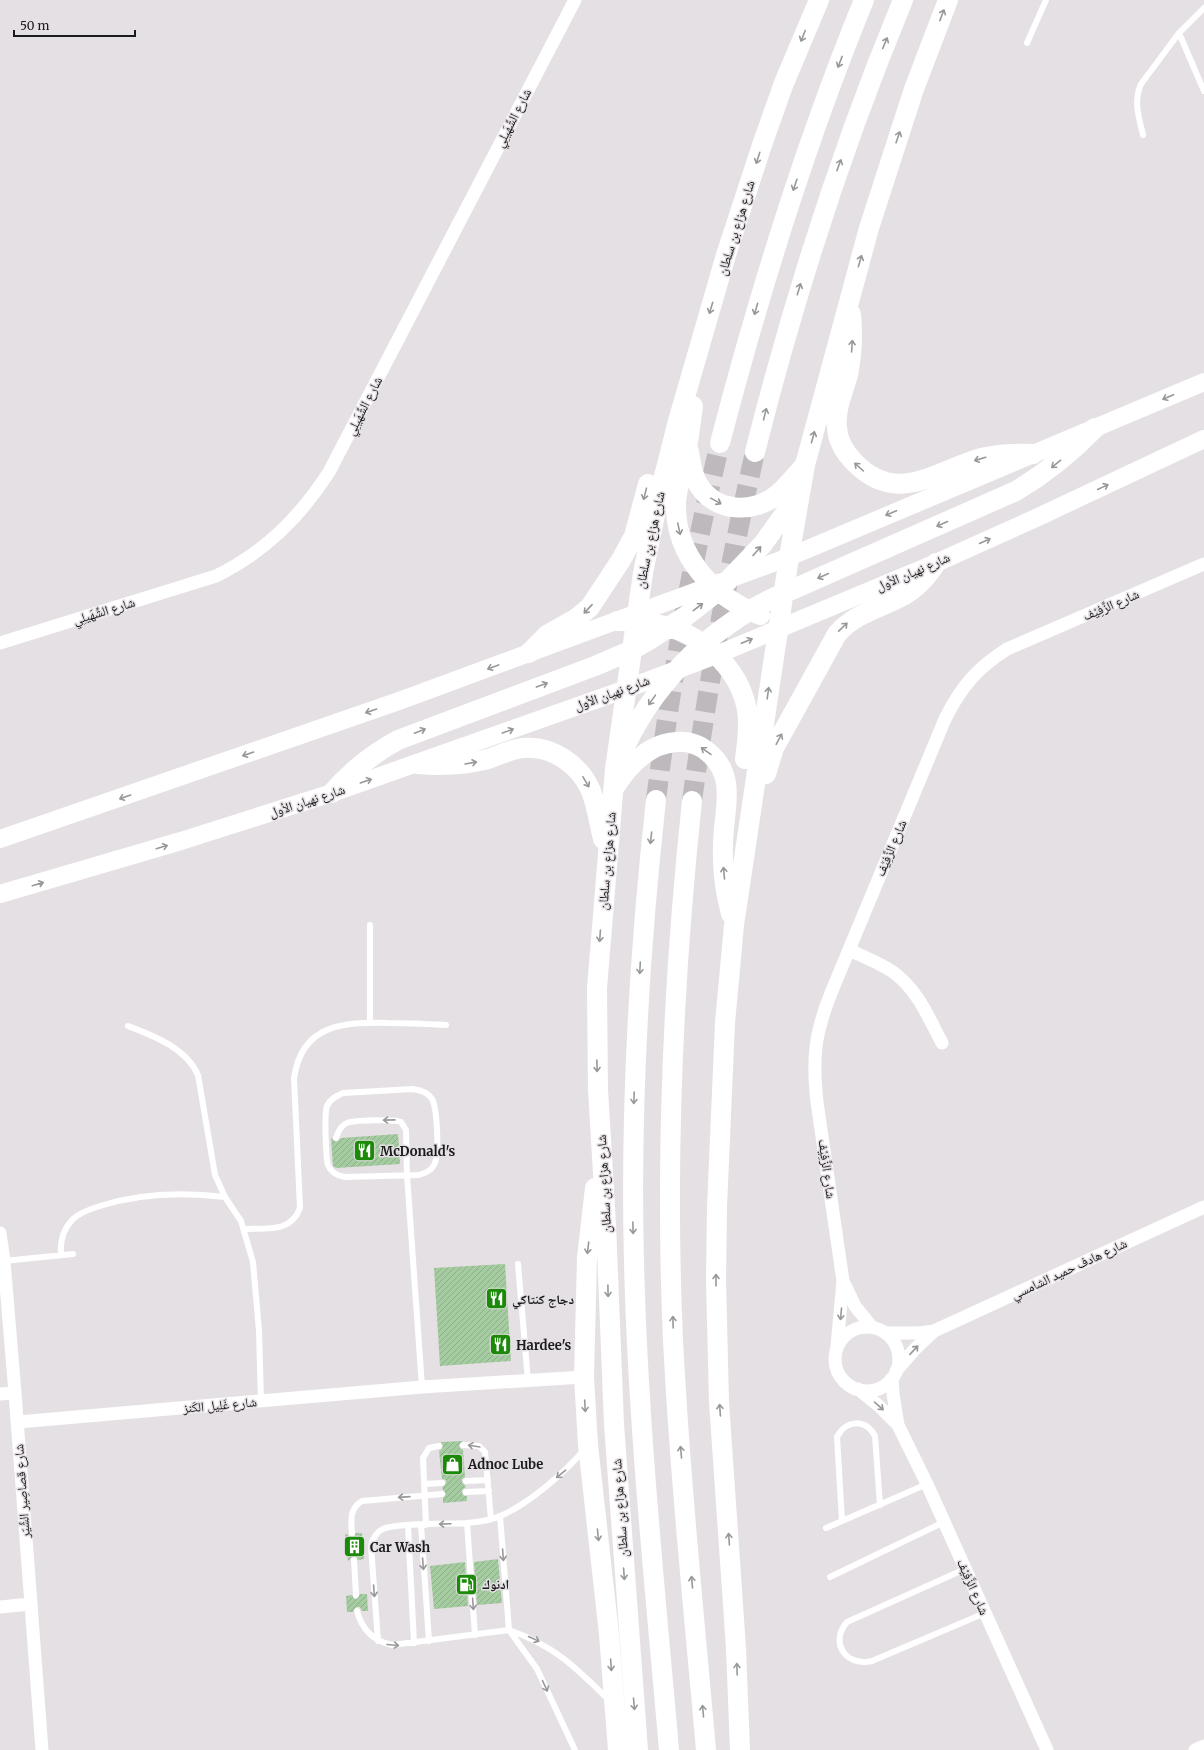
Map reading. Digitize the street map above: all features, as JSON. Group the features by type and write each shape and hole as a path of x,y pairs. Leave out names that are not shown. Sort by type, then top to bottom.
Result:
{"main road":[{"name":"شارع هزاع بن سلطان","path":"638,1750 614,1424 608,1311 606,1224 598,1082 597,988 615,769 630,651 629,619 678,421 742,207 784,83 819,0"},
{"path":"720,443 746,343 793,190 864,0"},
{"path":"755,452 790,319 824,210 854,124 904,0"},
{"path":"740,1750 736,1648 720,1402 716,1280 717,1207 724,1023 734,925 784,624 783,594 805,465 849,299 891,159 914,89 948,0"},
{"path":"849,299 852,321 852,344 848,373 838,410 837,429 843,448 848,456 862,470 879,480 898,484 908,484 926,479 982,458 1007,454 1032,454"},
{"path":"694,366 693,405 688,444 676,500 677,524 680,536 689,556 749,611 784,624"},
{"path":"0,839 315,731 720,585 1204,382"},
{"path":"530,653 547,635 584,613 593,603 634,536 652,472 659,454 678,421"},
{"path":"615,769 639,720 663,686 676,670 709,649 728,624 749,611 783,594 1016,491 1050,469 1081,443 1095,428"},
{"name":"شارع نهيان الأول","path":"709,649 784,624 936,563 1036,518 1204,438"},
{"path":"688,444 694,476 703,491 716,502 733,508 750,507 766,501 778,494 805,465"},
{"path":"332,793 356,768 383,748 398,740 630,651 670,627 720,585 763,544 799,494"},
{"path":"740,884 755,840 770,758 831,641 850,621 912,590 930,573 936,563"},
{"path":"629,619 670,627 692,637 709,649 725,664 740,686 748,711 748,738 737,844 740,884"},
{"name":"شارع نهيان الأول","path":"0,894 182,841 332,793 418,764 676,670"},
{"path":"613,791 626,770 634,762 644,754 662,744 681,742 690,743 699,746 714,757 720,764 727,781 728,790 723,843 723,864 729,905 734,925"},
{"path":"418,764 433,765 476,762 523,748 538,749 553,753 571,764 588,784 594,800 607,856"},
{"name":"شارع هزاع بن سلطان","path":"656,800 647,876 637,1028 633,1143 634,1254 636,1342 669,1750"},
{"path":"692,801 680,918 674,1021 670,1165 671,1252 678,1420 706,1750"},
{"path":"601,1140 587,1258 584,1377 588,1445 608,1626 618,1750"}],"street":[{"name":"شارع الشِّهَيلِي","path":"0,643 216,576 254,555 286,528 301,512 329,472 575,0"},
{"name":"شارع الزَّفِيْف","path":"837,1346 843,1281 814,1074 815,1046 821,1019 945,719 964,686 991,659 1007,649 1204,564"},
{"path":"849,950 884,966 905,982 916,995 942,1043"},
{"name":"شارع هادف حميد الشامسي","path":"885,1333 919,1333 934,1331 1204,1207"},
{"name":"شارع قصاصِير الشِّيَر","path":"0,1233 4,1262 18,1422 30,1604 42,1750"},
{"name":"شارع الزَّفِيْف","path":"843,1281 855,1306 872,1327"},
{"path":"872,1327 885,1333 894,1343 897,1350 898,1357 894,1375 880,1388 873,1390 858,1389 844,1382 836,1369 835,1354 837,1346 846,1334 859,1328 872,1327"},
{"name":"شارع هادف حميد الشامسي","path":"894,1375 914,1349 934,1331"},
{"name":"شارع الزَّفِيْف","path":"894,1375 893,1394 898,1425 927,1484 1047,1750"},
{"name":"شارع غَلِيل الكَنز","path":"18,1422 422,1388 584,1377"},
{"name":"شارع الزَّفِيْف","path":"858,1389 879,1406 898,1425"},
{"path":"0,1394 15,1393"},
{"path":"0,1607 30,1604"},
{"path":"1195,1750 1204,1746"}],"lane":[{"path":"1028,43 1046,0"},
{"path":"1143,135 1136,105 1138,91 1144,78 1179,33 1204,8"},
{"path":"1179,33 1204,91"},
{"path":"370,925 370,1022"},
{"path":"244,1229 281,1228 294,1221 300,1208 294,1078 296,1065 308,1043 328,1028 339,1024 370,1022 446,1025"},
{"path":"128,1026 179,1051 195,1068 216,1175 225,1197 236,1213 244,1229 253,1262 257,1296 261,1401"},
{"path":"414,1089 424,1092 432,1099 434,1105 438,1155 434,1166 430,1170 419,1175 345,1177 336,1174 329,1166 327,1161 326,1111 330,1101 333,1098 343,1093 414,1089"},
{"path":"336,1138 340,1129 347,1122 393,1120 402,1122 406,1130 407,1175 422,1388"},
{"path":"339,1168 345,1177"},
{"path":"61,1256 61,1240 67,1225 72,1219 86,1211 108,1203 155,1195 202,1194 225,1197"},
{"path":"4,1262 73,1254"},
{"path":"518,1264 528,1381"},
{"path":"842,1521 837,1438 840,1431 852,1423 866,1425 872,1430 875,1436 880,1505"},
{"path":"463,1446 476,1445 484,1450 486,1455 491,1519"},
{"path":"378,1641 372,1541 378,1532 387,1527 467,1523 500,1516 520,1504 553,1480 569,1467 588,1445"},
{"path":"429,1641 424,1525 424,1454 429,1448 439,1446"},
{"path":"466,1481 488,1480"},
{"path":"424,1484 442,1483"},
{"path":"826,1528 927,1484"},
{"path":"466,1492 489,1491"},
{"path":"352,1534 352,1512 354,1507 362,1501 442,1494"},
{"path":"500,1516 509,1630 537,1669 575,1750"},
{"path":"830,1577 944,1522"},
{"path":"467,1523 475,1635"},
{"path":"408,1526 414,1643"},
{"path":"354,1560 356,1595"},
{"path":"965,1569 847,1622 840,1633 840,1645 842,1651 852,1660 858,1662 872,1661 985,1613"},
{"path":"357,1611 362,1626 366,1631 378,1641 392,1645 509,1630 542,1643 561,1655 615,1705"}],"building":[{"name":"McDonald's","path":"398,1134 400,1164 336,1168 333,1166 331,1138 336,1142 341,1138"},
{"path":"505,1264 511,1361 440,1366 434,1268"},
{"name":"Adnoc Lube","path":"463,1441 459,1445 463,1450 465,1477 462,1479 462,1482 466,1487 462,1490 462,1493 464,1496 467,1496 467,1501 443,1503 443,1498 446,1494 442,1488 446,1483 446,1480 442,1479 439,1451 443,1446 441,1442"},
{"name":"Car Wash","path":"356,1533 362,1533 364,1559 358,1560 356,1556 353,1556 348,1561 345,1534 347,1534 350,1538 353,1538"},
{"path":"498,1559 502,1603 477,1605 474,1562"},
{"path":"465,1562 468,1606 434,1609 430,1566"},
{"path":"360,1594 367,1594 368,1611 362,1611 360,1607 356,1607 353,1612 347,1612 346,1596 352,1595 354,1599 357,1599"}],"tunnel":[{"path":"656,800 675,665 691,576 720,443"},
{"path":"692,801 720,625 736,538 755,452"}],"place":[{"name":"McDonald's","path":"365,1151"},
{"name":"دجاج كنتاكي","path":"497,1299"},
{"name":"Hardee's","path":"501,1345"},
{"name":"Adnoc Lube","path":"452,1464"},
{"name":"Car Wash","path":"355,1547"},
{"name":"ادنوك","path":"466,1584"}]}
